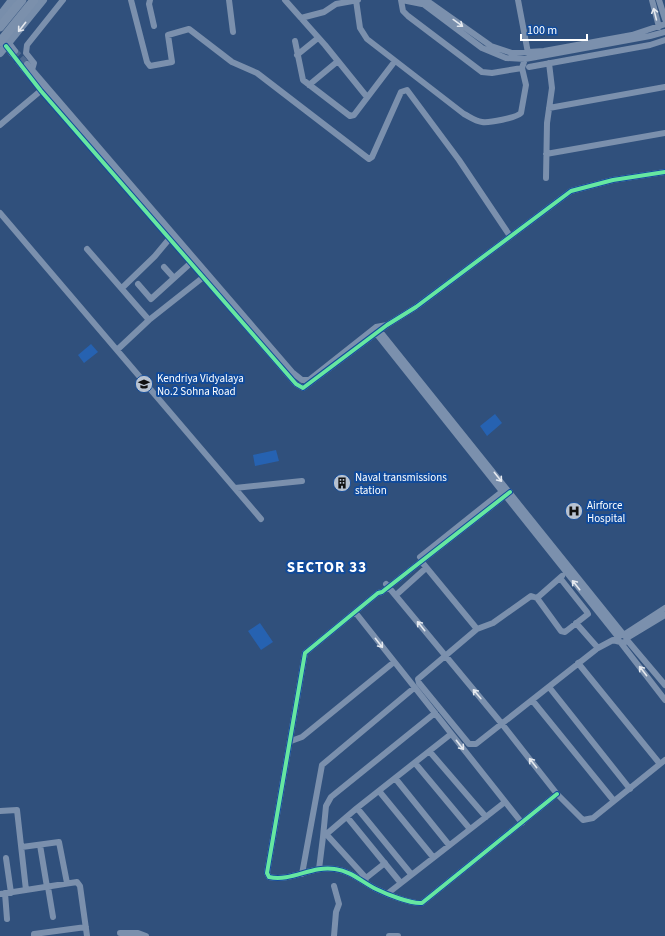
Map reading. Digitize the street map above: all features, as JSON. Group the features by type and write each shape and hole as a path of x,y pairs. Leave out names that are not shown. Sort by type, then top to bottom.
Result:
{"highway":[{"path":"0,27 22,0"},
{"path":"5,44 34,0"}],"main road":[{"path":"0,16 12,0"},
{"path":"0,53 5,44 43,0"}],"street":[{"path":"32,70 34,63 26,53 28,46 63,0"},
{"path":"131,0 147,62 150,66 172,62 168,35 189,29 232,62 257,73 369,159 372,157 402,92 406,90 451,148 510,236"},
{"path":"150,0 148,4 154,26"},
{"path":"229,0 233,32"},
{"path":"285,0 367,97"},
{"path":"301,18 324,12 336,4 357,0 362,34 372,44 464,114 480,122 485,122 517,116 521,113 526,85 527,56 518,0"},
{"path":"652,0 663,28 527,56 490,46 422,1 401,0 403,10 408,16 482,72 492,73 643,46 665,40"},
{"path":"659,0 665,19"},
{"path":"297,55 318,38"},
{"path":"295,40 301,74 309,85 350,116 354,115 395,61"},
{"path":"5,44 14,53"},
{"path":"546,178 549,108 552,88 547,53"},
{"path":"309,85 338,61"},
{"path":"193,261 170,238 43,89 25,66 32,70 43,89 193,261 300,387 306,387 376,330 387,325 416,306 576,188 612,180 665,172"},
{"path":"549,108 665,87"},
{"path":"0,126 43,89"},
{"path":"546,154 665,133"},
{"path":"0,213 261,519"},
{"path":"0,223 5,219"},
{"path":"122,288 155,256 170,238"},
{"path":"87,249 149,320"},
{"path":"155,256 174,278"},
{"path":"138,284 152,299 193,261"},
{"path":"117,350 149,320 205,276"},
{"path":"376,330 623,638 665,685"},
{"path":"235,488 302,481"},
{"path":"387,586 421,561 506,492"},
{"path":"506,492 305,653 267,873 269,877 276,879 319,869 346,871 365,880 387,894 418,904 427,901 557,794"},
{"path":"421,561 477,629"},
{"path":"396,595 426,568"},
{"path":"537,598 569,571"},
{"path":"560,578 588,612 588,614 563,633 537,598 531,596 493,623 477,629 420,677 419,683 469,744 476,744 578,663 610,640 623,638 665,615"},
{"path":"387,586 502,724 557,794 584,820 593,818 663,762 578,663"},
{"path":"623,638 665,608"},
{"path":"355,612 522,823"},
{"path":"576,623 598,648"},
{"path":"623,638 665,700"},
{"path":"291,741 302,737 394,662"},
{"path":"548,687 630,789"},
{"path":"302,874 322,765 414,688"},
{"path":"532,700 614,801"},
{"path":"319,869 325,836 326,806 331,797 435,714"},
{"path":"325,836 357,808 451,734"},
{"path":"430,752 486,817"},
{"path":"416,763 470,829"},
{"path":"395,778 449,845"},
{"path":"379,791 433,857"},
{"path":"387,894 400,882 505,802"},
{"path":"357,808 411,874"},
{"path":"0,811 17,810 26,890"},
{"path":"347,817 400,882"},
{"path":"325,836 365,880"},
{"path":"22,847 59,842 67,883"},
{"path":"40,845 53,917"},
{"path":"6,858 5,893 7,919"},
{"path":"365,880 385,863"},
{"path":"5,893 67,883 79,884 87,936"},
{"path":"334,886 339,904 336,912 334,936"},
{"path":"34,936 34,934 86,926"},
{"path":"120,933 138,933 146,936"},
{"path":"390,936 398,936"}],"shaded area":[{"path":"91,344 98,352 84,363 78,355"},
{"path":"495,414 502,423 487,436 480,426"},
{"path":"276,450 279,461 255,466 253,455"},
{"path":"260,623 273,642 261,650 248,631"}],"tunnel":[{"path":"15,51 27,64"},
{"path":"12,54 23,68"}],"cycle path":[{"path":"6,46 41,91 296,384 303,388 387,325 416,307 571,191 613,180 665,172"},
{"path":"510,492 382,592 378,593 305,653 267,873 269,877 277,878 294,876 318,869 327,868 341,870 392,896 412,902 422,903 557,794"}],"place":[{"name":"Kendriya Vidyalaya No.2 Sohna Road","path":"144,384"},
{"name":"Naval transmissions station","path":"342,483"},
{"name":"Airforce Hospital","path":"574,511"}],"district":[{"name":"SECTOR 33","path":"327,567"}]}
